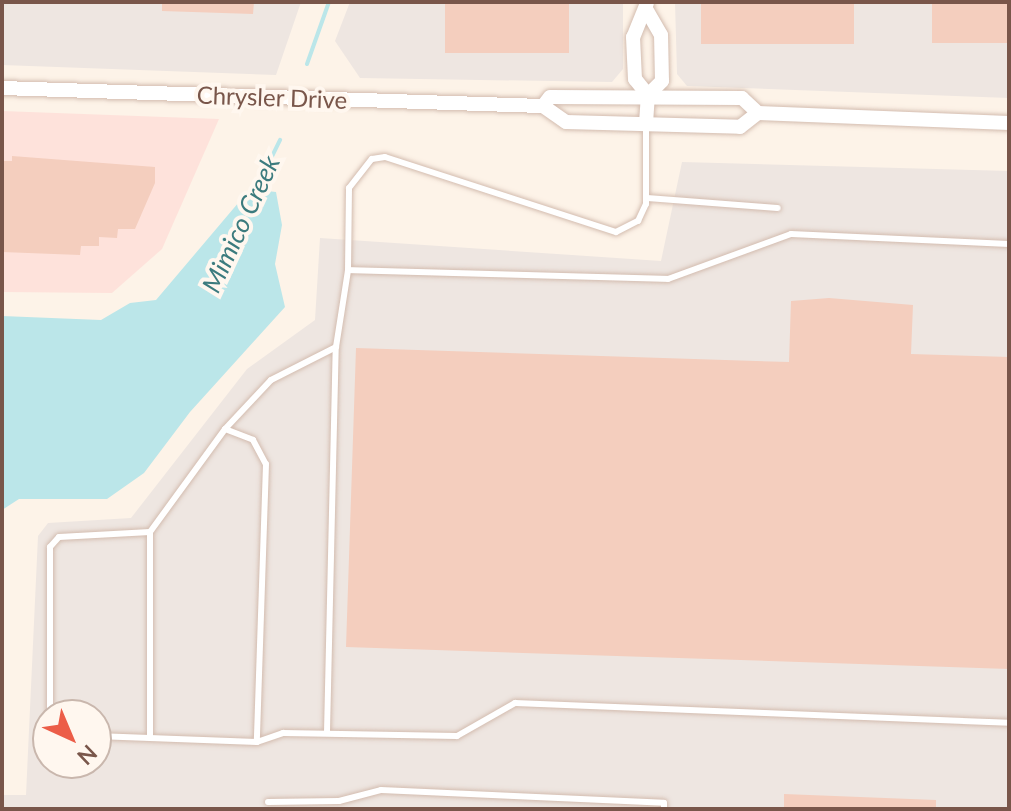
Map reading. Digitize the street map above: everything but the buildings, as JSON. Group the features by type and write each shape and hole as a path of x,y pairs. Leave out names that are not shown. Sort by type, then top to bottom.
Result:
{"street":[{"path":"647,6 633,37 635,79 648,95"},
{"path":"646,123 648,95 662,81 661,35 647,6"},
{"name":"Chrysler Drive","path":"2,88 543,106 566,122 740,127 758,113 1009,123"},
{"name":"Chrysler Drive","path":"543,106 550,97 648,95 742,98 758,113"}],"lane":[{"path":"327,732 336,347 348,270 349,188 372,159 385,157 608,232 638,221 647,198 646,123"},
{"path":"647,198 778,208"},
{"path":"348,270 668,279 791,234 1009,244"},
{"path":"150,738 150,532 225,429 271,380 336,347"},
{"path":"225,429 253,440 266,464 257,742"},
{"path":"50,699 50,547 59,537 150,532"},
{"path":"112,737 257,742 283,733 457,736 515,703 1009,723"},
{"path":"268,802 339,801 381,790 664,803 664,809"}],"shaded area":[{"path":"2,2 301,2 276,75 2,65"},
{"path":"350,2 623,2 623,69 612,82 360,78 335,41"},
{"path":"675,2 1009,2 1009,98 687,86 677,74"},
{"path":"2,111 219,119 162,249 112,293 2,292"},
{"path":"682,162 1009,171 1009,809 2,809 2,795 26,795 38,536 48,523 131,518 247,369 315,320 320,238 661,261"}],"water":[{"path":"250,189 276,192 282,225 275,264 285,307 190,412 144,473 107,499 19,499 2,510 2,316 101,320 130,303 156,300"}],"waterway":[{"name":"Mimico Creek","path":"307,64 329,2"},
{"name":"Mimico Creek","path":"255,191 280,140"}]}
